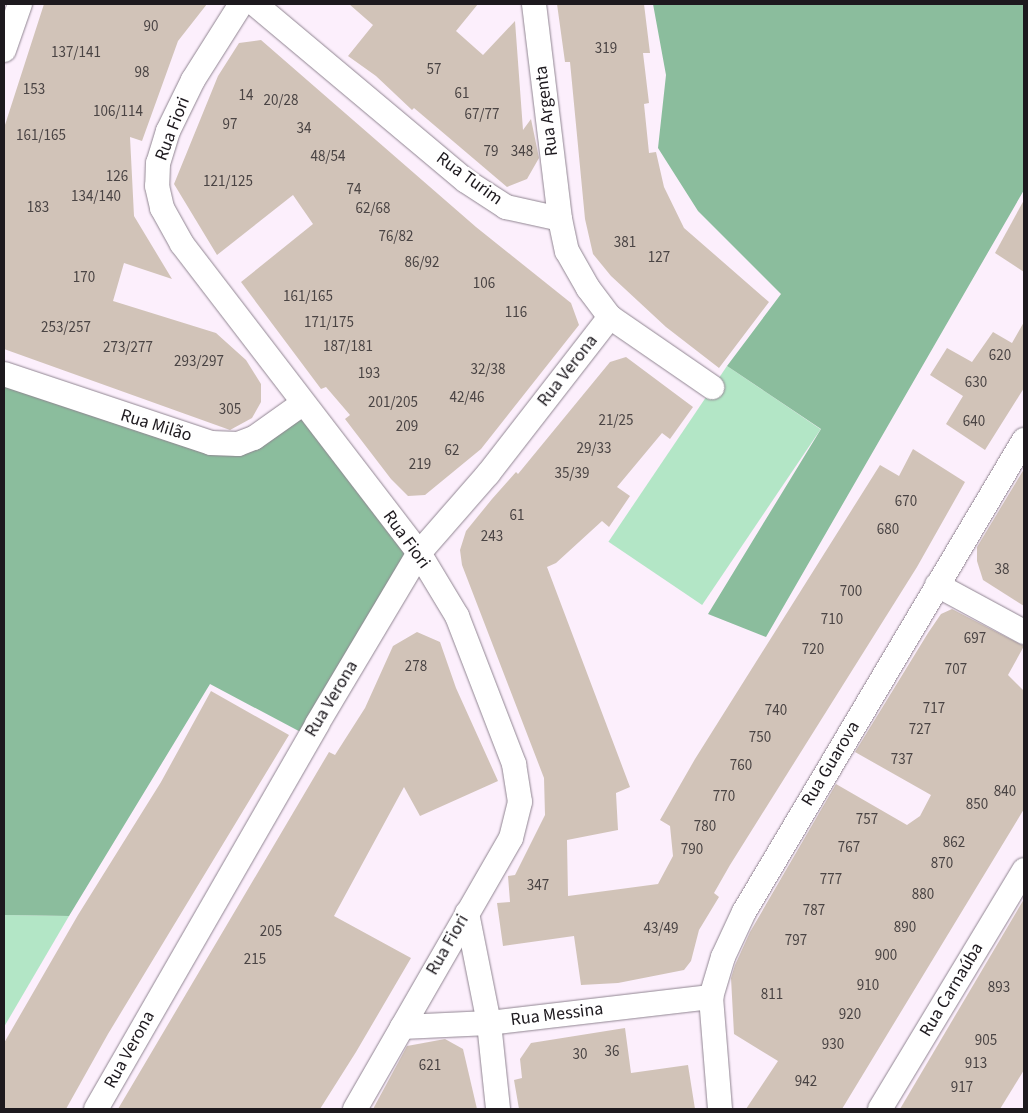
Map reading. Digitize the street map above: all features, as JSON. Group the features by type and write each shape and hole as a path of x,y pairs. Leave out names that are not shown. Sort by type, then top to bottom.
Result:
{"street":[{"path":"4,50 20,4"},
{"name":"Rua Fiori","path":"241,4 193,80 168,131 158,164 157,186 162,208 182,244 302,404 419,553 456,616 514,764 520,802 511,838 355,1109"},
{"name":"Rua Turim","path":"255,4 466,181 506,207 560,219"},
{"name":"Rua Argenta","path":"534,4 560,219"},
{"path":"560,219 568,251 588,288 610,317 712,388"},
{"name":"Rua Verona","path":"96,1109 317,724 419,553 488,474 610,317"},
{"name":"Rua Milão","path":"4,374 211,443 238,444 254,438 302,404"},
{"name":"Rua Guarova","path":"720,1109 711,997 723,957 744,912 1024,440"},
{"path":"937,585 1024,632"},
{"name":"Rua Carnaúba","path":"880,1109 1024,870"},
{"path":"467,913 489,1023 498,1109"},
{"name":"Rua Messina","path":"402,1027 489,1023 711,997"}],"green space":[{"path":"653,4 1024,4 1024,190 766,637 708,614 821,429 727,366 781,294 698,211 658,148 666,75"},
{"path":"727,366 821,429 702,605 608,542"},
{"path":"4,374 211,443 268,429 302,404 419,553 310,737 210,684 69,916 4,915"},
{"path":"4,915 69,916 4,1027"}],"building":[{"path":"44,4 207,4 178,41 142,141 130,137 134,216 172,279 124,263 113,301 216,333 246,360 261,384 261,402 252,418 230,430 4,349 4,128"},
{"path":"349,4 478,4 456,31 483,55 515,21 523,130 531,119 539,158 527,179 507,187 414,108 412,110 376,76 348,56 373,25"},
{"path":"557,4 644,4 650,53 643,53 649,103 644,104 649,153 656,152 664,187 684,228 769,302 719,368 666,327 611,276 593,254 585,219 570,62 565,62"},
{"path":"261,40 476,227 571,303 579,325 481,449 425,495 408,496 391,479 345,419 350,415 326,387 321,389 241,282 313,224 293,195 217,255 174,184 218,76 239,43"},
{"path":"1024,200 1024,272 995,253"},
{"path":"1024,322 1024,388 985,450 946,424 963,396 930,375 947,348 972,362 993,332 1012,343"},
{"path":"626,357 693,407 670,439 662,433 617,487 630,496 609,527 602,521 556,563 547,567 630,787 616,793 618,830 567,840 568,896 658,884 673,856 670,826 660,820 695,759 880,465 899,476 913,449 965,482 917,567 730,865 714,893 719,897 699,930 691,961 684,970 618,983 581,985 574,936 503,946 497,903 510,902 508,876 515,875 545,815 544,778 462,565 460,550 466,531 492,499 516,472 518,474 610,362"},
{"path":"1024,469 1024,606 983,580 977,561 977,547"},
{"path":"952,609 1024,646 1008,675 1024,691 1024,809 842,1109 746,1109 778,1061 734,1034 731,978 735,965 750,932 836,784 907,825 920,816 931,795 855,752 928,633 941,614"},
{"path":"417,632 440,642 456,688 498,781 420,816 404,787 334,916 411,958 356,1052 320,1109 118,1109 329,752 335,755 365,708 393,646"},
{"path":"211,691 289,735 108,1034 66,1109 4,1109 4,1043 78,915 161,782"},
{"path":"1024,899 1024,1070 1000,1109 900,1109"},
{"path":"625,1028 631,1073 688,1065 695,1109 519,1109 514,1080 522,1078 520,1059 531,1043"},
{"path":"445,1039 463,1049 477,1109 373,1109 407,1046"}]}
